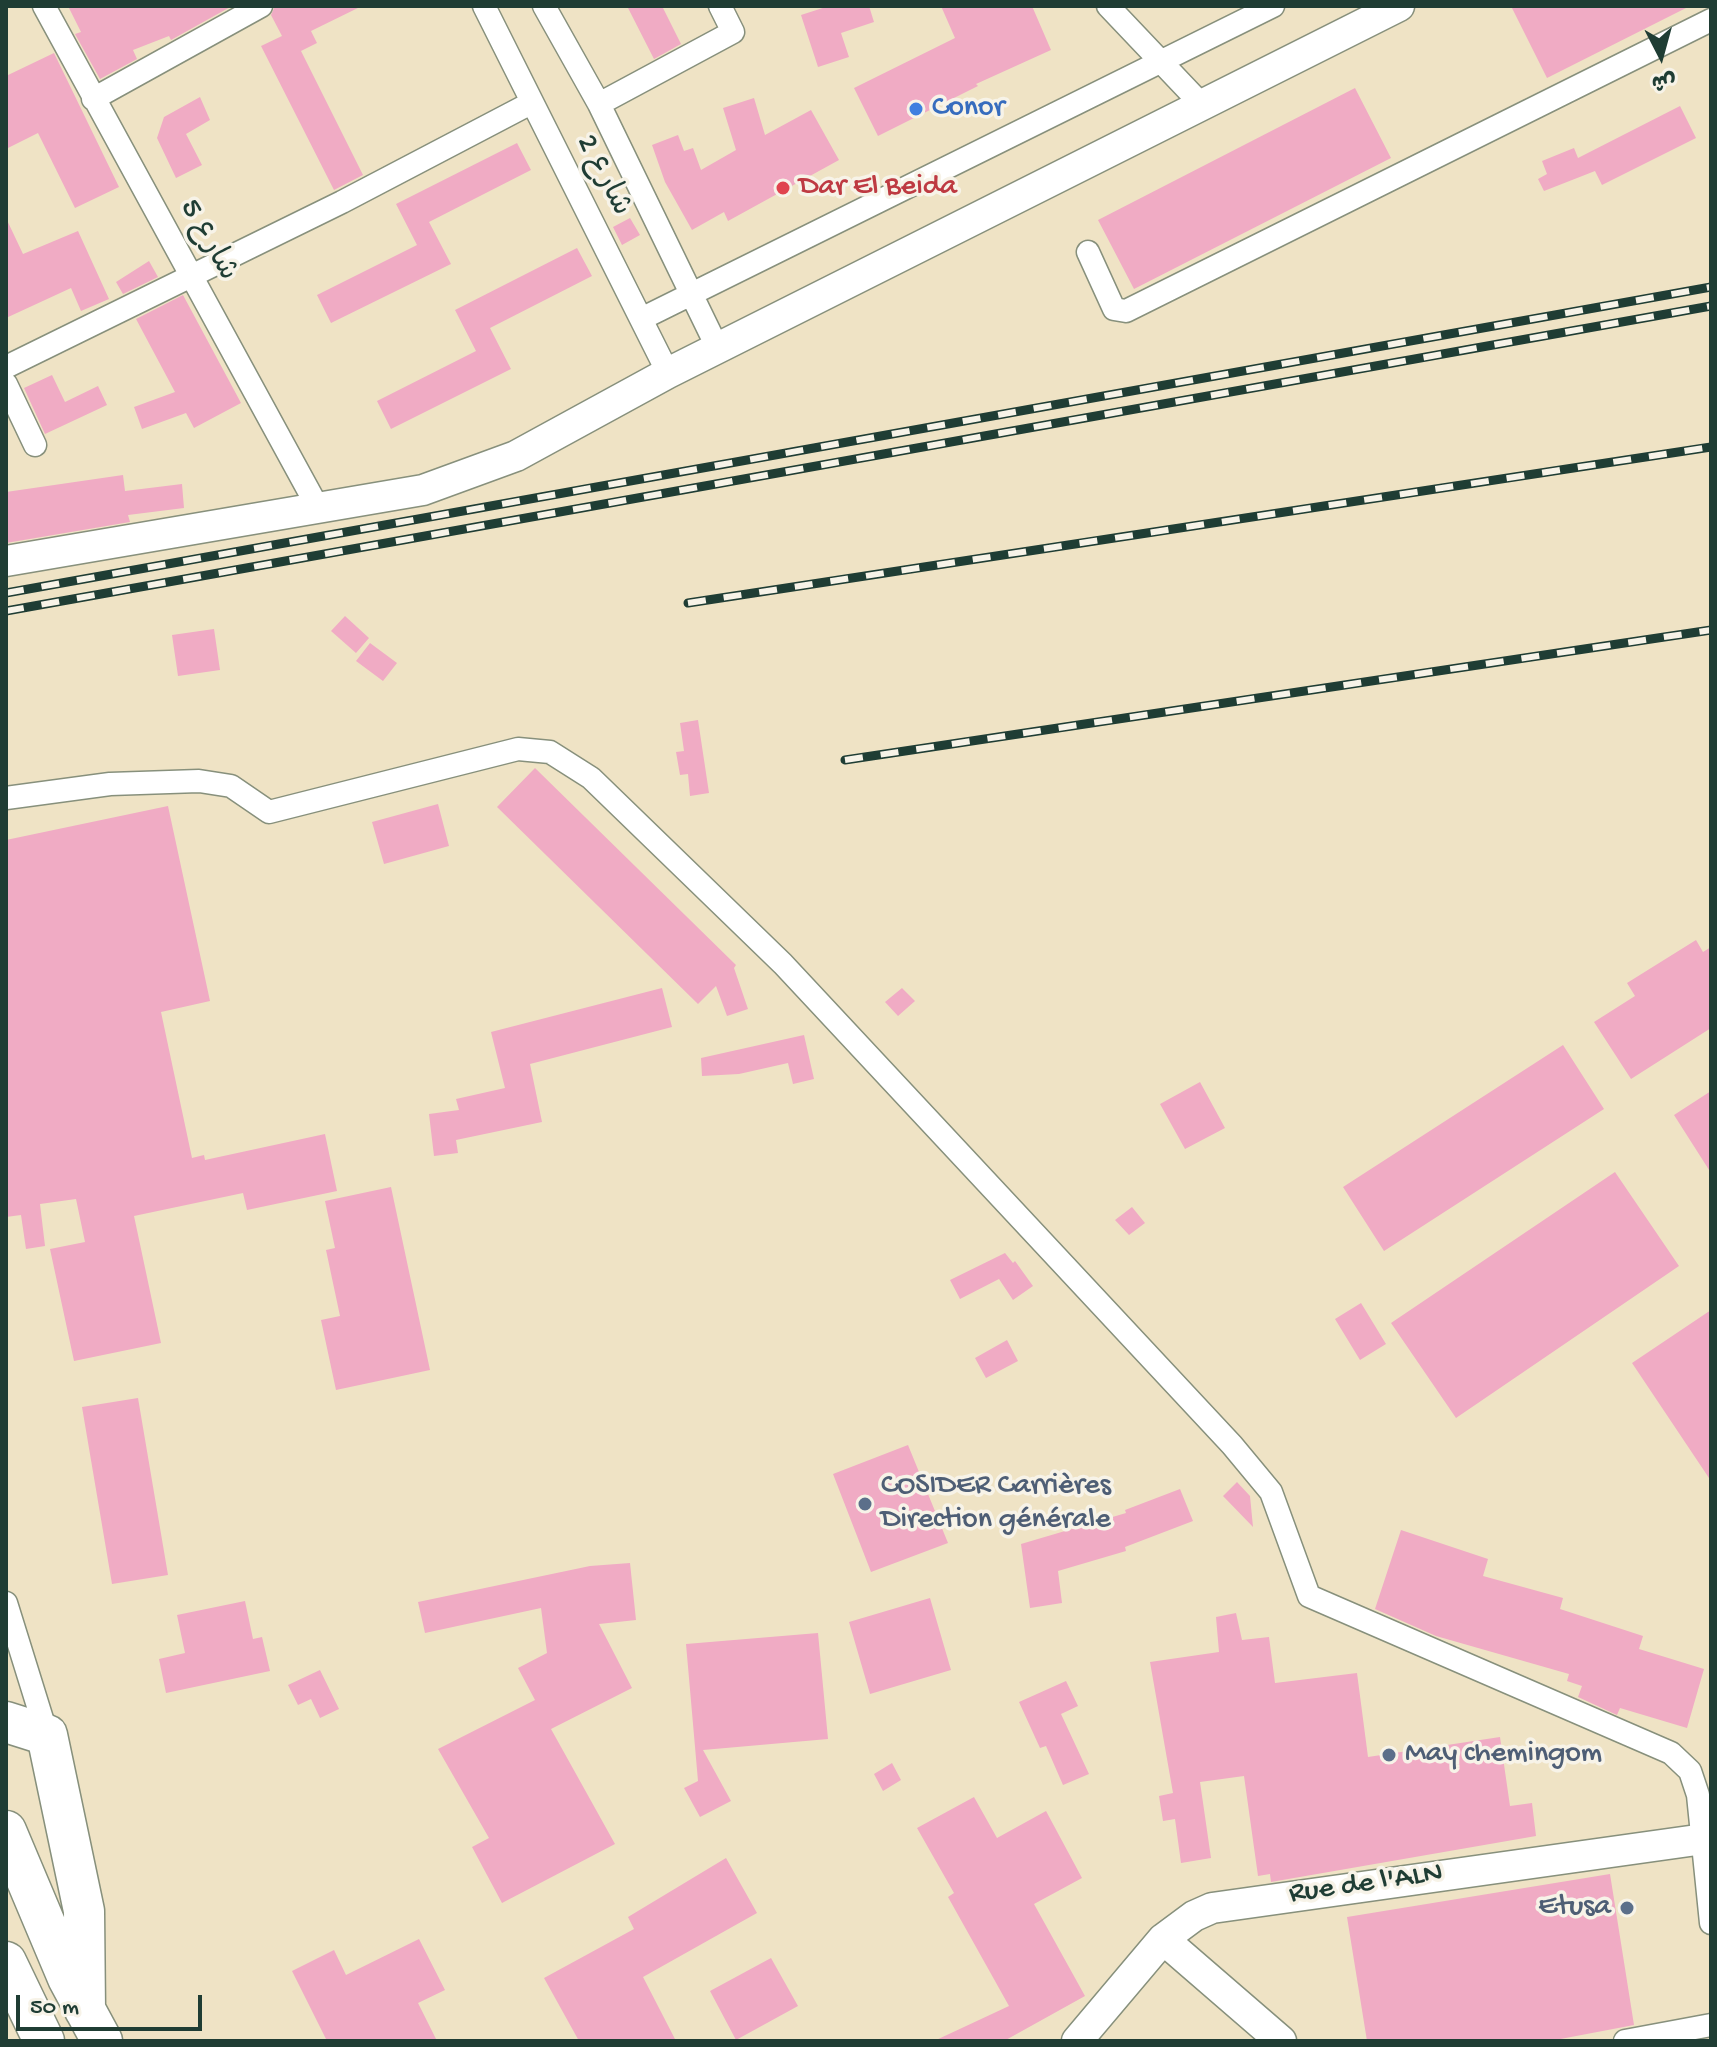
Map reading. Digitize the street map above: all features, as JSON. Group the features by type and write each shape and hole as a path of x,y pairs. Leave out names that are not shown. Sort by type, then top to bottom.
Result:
{"highway":[{"path":"6,1722 17,1729 47,1735 84,1911 93,2025"},
{"path":"6,1831 93,2025"},
{"path":"6,1962 44,2041"},
{"path":"6,2023 19,2041"}],"street":[{"name":"شارع 5","path":"44,6 317,506"},
{"path":"93,99 261,6"},
{"name":"شارع 2","path":"484,6 668,373"},
{"name":"شارع 2","path":"544,6 599,104 718,349"},
{"path":"599,104 733,32 720,6"},
{"path":"1108,6 1203,106"},
{"path":"641,319 1273,6"},
{"path":"6,561 423,490 516,456 668,373 1399,6"},
{"path":"1088,252 1114,309 1126,311 1711,20"},
{"path":"6,367 342,202 531,103"},
{"path":"6,384 35,445"},
{"path":"6,798 110,784 199,781 231,786 269,812 518,749 550,752 591,778 783,964 1232,1445 1271,1492 1309,1596 1671,1753 1690,1771 1706,1839 1711,1923"},
{"path":"6,1603 47,1735"},
{"name":"Rue de l'ALN","path":"1077,2041 1163,1939 1194,1916 1231,1903 1706,1839"},
{"path":"1163,1939 1281,2041"},
{"path":"1625,2041 1711,2025"}],"building":[{"path":"68,6 232,6 171,40 169,36 133,50 137,59 100,79 75,34 81,32"},
{"path":"275,6 362,6 311,31 317,43 301,51 363,175 334,190 261,46 282,36 271,15"},
{"path":"627,6 662,6 681,44 654,59"},
{"path":"829,6 869,6 874,22 841,33 849,57 818,67 801,15"},
{"path":"941,6 1032,6 1051,50 976,84 978,86 878,136 854,88 955,38"},
{"path":"1511,6 1690,6 1547,78"},
{"path":"54,53 119,187 75,208 38,133 6,149 6,76"},
{"path":"1355,88 1391,158 1134,289 1098,220"},
{"path":"200,97 210,120 186,134 202,165 176,178 157,138 164,117"},
{"path":"754,98 765,135 811,110 839,160 728,221 724,212 692,230 665,182 652,145 678,135 684,151 693,148 701,170 736,150 723,108"},
{"path":"1680,106 1696,138 1602,185 1595,171 1544,191 1538,179 1547,174 1542,161 1574,148 1578,158"},
{"path":"517,143 531,170 429,222 451,264 331,323 317,295 417,245 396,204"},
{"path":"6,218 23,254 78,231 109,299 81,311 71,288 6,318"},
{"path":"630,218 640,235 622,245 613,227"},
{"path":"577,248 592,276 490,328 511,369 391,429 377,401 476,351 455,310"},
{"path":"149,261 158,277 123,294 116,282"},
{"path":"183,295 241,403 194,428 186,413 142,429 134,407 175,392 136,319"},
{"path":"52,375 65,402 98,386 107,405 45,434 24,388"},
{"path":"123,475 125,491 182,484 184,508 128,515 130,522 6,543 6,492"},
{"path":"345,616 369,638 356,653 331,631"},
{"path":"214,629 220,670 178,676 172,635"},
{"path":"370,643 397,663 383,681 356,661"},
{"path":"698,720 709,793 690,796 688,774 680,775 676,752 684,751 680,723"},
{"path":"535,768 736,965 734,968 748,1009 727,1016 716,986 698,1004 497,807"},
{"path":"438,804 449,846 384,864 372,822"},
{"path":"168,806 210,1001 161,1012 192,1158 204,1155 205,1160 325,1134 337,1191 247,1210 243,1193 134,1216 161,1343 74,1361 50,1249 85,1242 76,1199 40,1204 45,1246 26,1249 21,1215 6,1217 6,840"},
{"path":"1696,940 1703,952 1711,947 1711,1028 1631,1079 1594,1022 1635,996 1627,983"},
{"path":"662,988 672,1027 530,1064 542,1122 456,1140 458,1153 434,1156 429,1114 459,1110 456,1099 505,1088 491,1032"},
{"path":"902,988 915,1001 898,1016 885,1002"},
{"path":"804,1035 814,1079 793,1084 788,1063 739,1074 702,1076 701,1058"},
{"path":"1563,1045 1604,1109 1384,1251 1343,1187"},
{"path":"1200,1082 1225,1128 1185,1149 1160,1104"},
{"path":"1711,1091 1711,1173 1674,1115"},
{"path":"1615,1172 1679,1266 1456,1418 1391,1323"},
{"path":"391,1187 430,1370 336,1390 321,1320 340,1316 326,1250 335,1248 325,1201"},
{"path":"1132,1207 1145,1223 1129,1235 1115,1220"},
{"path":"1005,1253 1013,1263 1015,1261 1033,1286 1013,1300 999,1279 960,1299 950,1280"},
{"path":"1361,1303 1386,1344 1360,1360 1335,1319"},
{"path":"1711,1310 1711,1481 1632,1363"},
{"path":"1007,1340 1018,1361 986,1378 975,1358"},
{"path":"138,1398 168,1575 112,1584 82,1407"},
{"name":"COSIDER Carrières Direction générale","path":"908,1445 948,1543 871,1572 833,1474"},
{"path":"1237,1482 1250,1496 1253,1527 1223,1496"},
{"path":"1180,1489 1193,1521 1125,1547 1126,1551 1058,1571 1062,1603 1030,1608 1021,1544 1126,1513 1125,1510"},
{"path":"1401,1530 1488,1559 1483,1576 1563,1598 1560,1609 1643,1636 1639,1649 1704,1669 1687,1728 1620,1708 1617,1715 1578,1697 1582,1686 1567,1681 1569,1674 1436,1636 1375,1609"},
{"path":"630,1563 636,1620 599,1624 632,1688 551,1729 615,1844 502,1903 472,1847 489,1838 438,1749 535,1700 518,1668 547,1653 541,1608 425,1633 418,1602 590,1566"},
{"path":"930,1598 951,1670 870,1694 849,1622"},
{"path":"245,1601 253,1639 262,1637 270,1671 166,1693 159,1659 185,1653 177,1615"},
{"path":"1236,1613 1242,1640 1269,1637 1275,1683 1357,1673 1368,1757 1500,1737 1510,1806 1532,1803 1536,1836 1271,1882 1270,1874 1258,1876 1244,1776 1200,1782 1211,1858 1181,1863 1175,1819 1163,1821 1159,1796 1173,1793 1150,1662 1219,1652 1216,1617"},
{"path":"818,1633 828,1739 703,1750 731,1801 700,1817 684,1788 698,1781 686,1644"},
{"path":"320,1670 339,1709 320,1718 311,1699 298,1705 288,1685"},
{"path":"1066,1681 1078,1706 1061,1714 1089,1774 1063,1785 1046,1746 1040,1748 1019,1702"},
{"path":"892,1763 901,1780 883,1791 874,1774"},
{"path":"974,1797 997,1838 1046,1811 1082,1878 1034,1904 1085,1996 1004,2041 934,2041 1009,2006 948,1897 954,1893 917,1828"},
{"path":"726,1858 757,1913 643,1977 676,2041 579,2041 544,1978 634,1929 628,1917"},
{"path":"1610,1874 1634,2025 1550,2041 1367,2041 1347,1917"},
{"path":"419,1939 445,1990 418,2003 437,2041 327,2041 292,1971 334,1950 346,1975"},
{"path":"771,1958 798,2006 736,2040 710,1991"}],"railway":[{"path":"6,593 1711,287"},
{"path":"6,611 1711,306"},
{"path":"688,603 1711,447"},
{"path":"845,760 1711,630"}],"place":[{"name":"Conor","path":"916,109"},
{"name":"Dar El Beida","path":"783,188"},
{"name":"COSIDER Carrières Direction générale","path":"865,1504"},
{"name":"May chemingom","path":"1389,1755"},
{"name":"Etusa","path":"1627,1908"}]}
